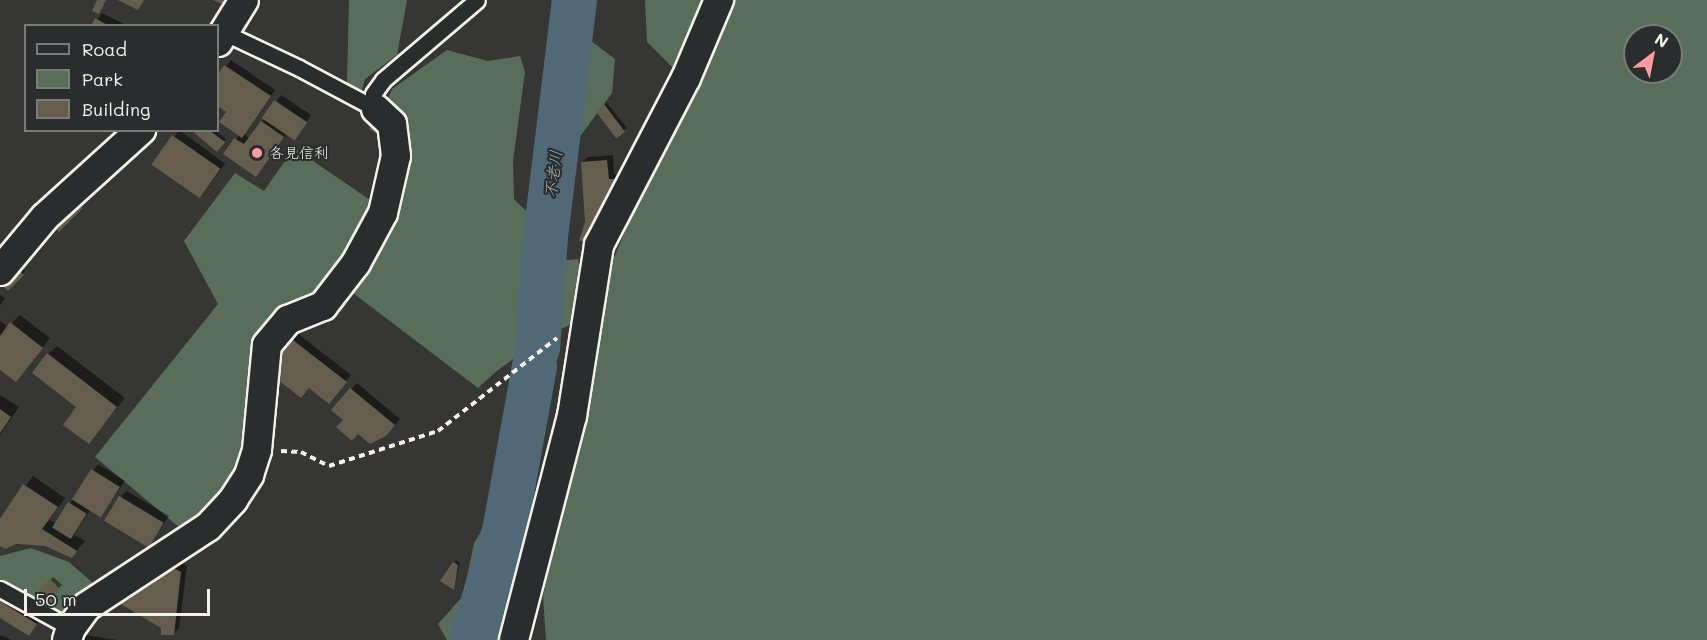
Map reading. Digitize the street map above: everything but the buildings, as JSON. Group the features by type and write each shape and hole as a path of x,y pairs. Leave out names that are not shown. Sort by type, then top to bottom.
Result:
{"street":[{"path":"221,38 244,0"},
{"path":"514,640 572,416 599,245 686,78 719,0"},
{"path":"69,634 86,607 208,527 233,500 249,475 257,450 267,345 288,320 323,306 356,263 383,213 396,156 392,124 376,109"},
{"path":"0,271 45,217 139,132"}],"lane":[{"path":"376,109 373,94 383,80 477,0"},
{"path":"221,38 299,68 376,109"},
{"path":"0,589 69,634"}],"path":[{"path":"257,450 301,452 329,466 438,431 556,339"}],"green space":[{"path":"349,0 407,0 397,55 365,79 361,93 347,83"},
{"path":"552,0 586,0 583,35 615,59 612,93 579,138 562,187 551,262 578,259 583,283 576,322 544,337 498,370 478,388 349,290 393,209 386,104 392,89 447,50 488,61 520,56 525,72 513,161 514,199 527,212"},
{"path":"645,0 710,0 677,72 647,42"},
{"path":"727,0 1707,0 1707,640 546,640 543,596 614,258 672,119"},
{"path":"294,148 376,204 319,298 281,313 247,447 231,491 185,532 95,457 218,304 184,241 235,173 264,191"},
{"path":"500,500 527,505 536,525 498,640 447,640 438,624 463,596 474,543"},
{"path":"31,548 69,562 94,584 70,618 0,580 0,556"}],"waterway":[{"name":"不老川","path":"537,348 545,236 574,0"},
{"name":"不老川","path":"471,640 504,531 534,366"}],"place":[{"name":"各見信利","path":"257,153"}]}
